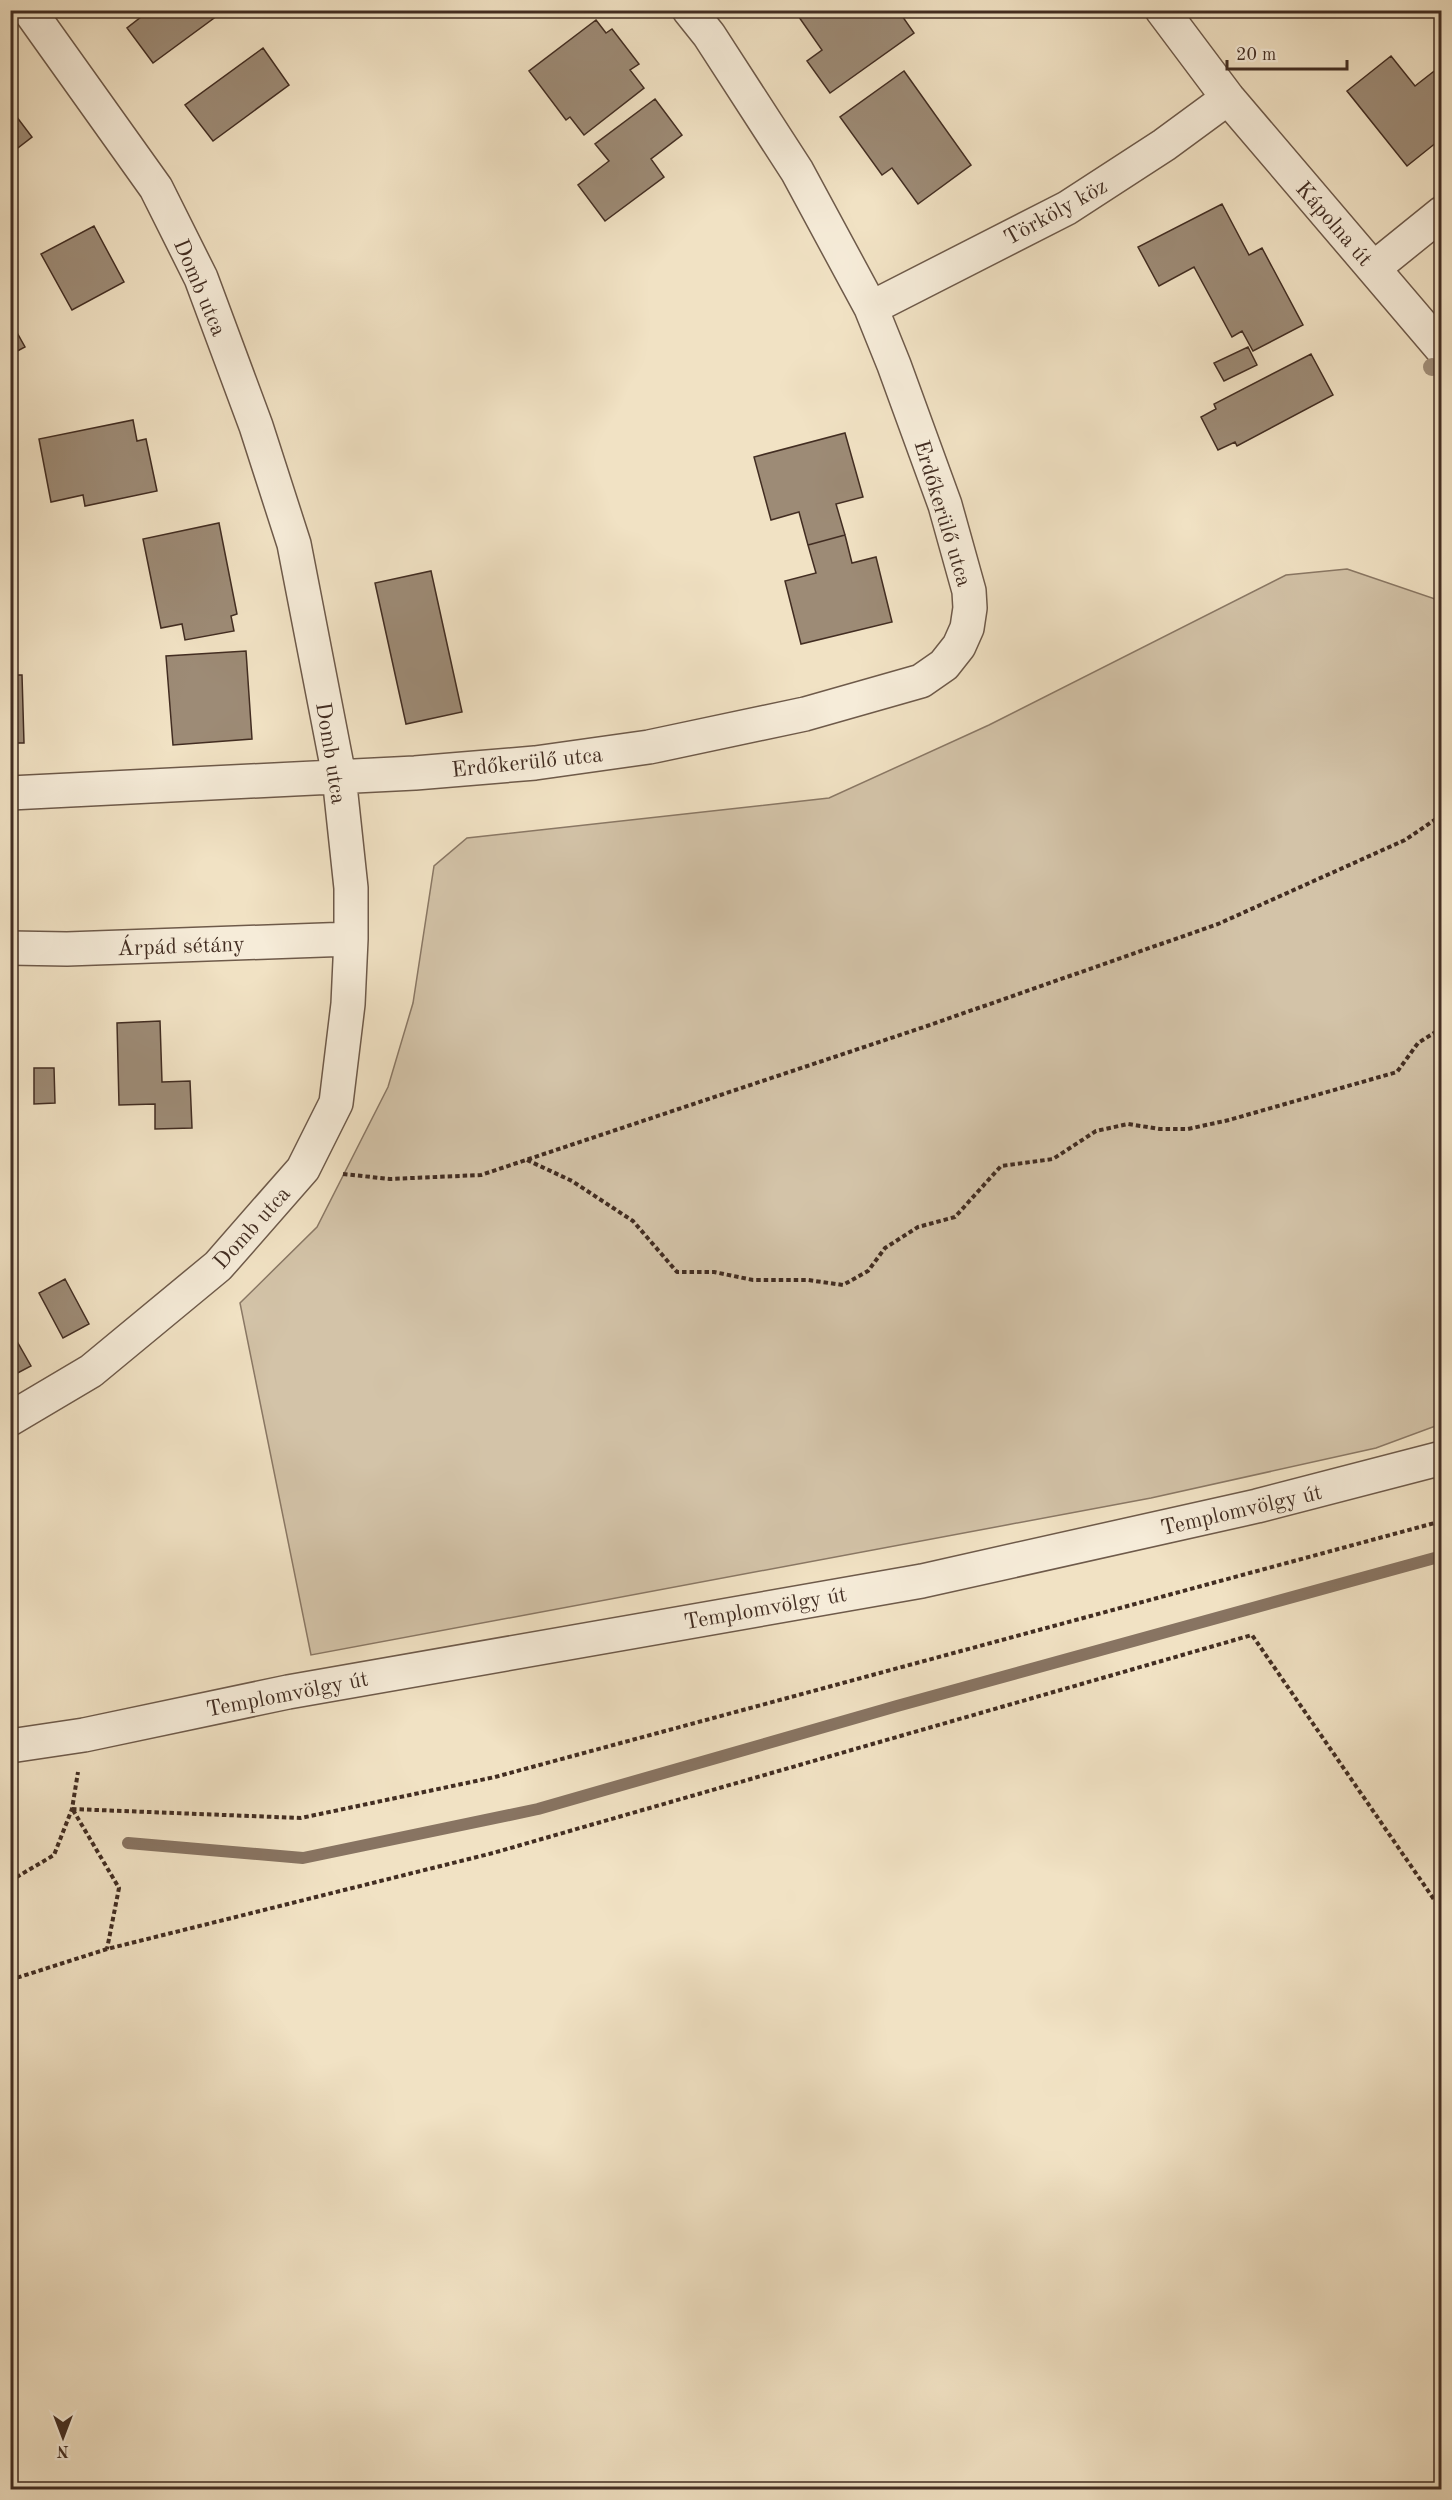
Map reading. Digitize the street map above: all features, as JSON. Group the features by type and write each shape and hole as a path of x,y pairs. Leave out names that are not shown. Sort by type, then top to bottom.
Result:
{"street":[{"name":"Domb utca","path":"10,1419 91,1371 218,1266 303,1169 336,1103 348,1004 351,939 351,888 339,776 294,544 256,426 201,278 156,188 29,10"},
{"name":"Erdőkerülő utca","path":"339,776 415,773 524,764 649,747 805,714 921,681 944,665 959,646 967,628 970,608 969,591 945,505 871,308 796,171 709,35 689,10"},
{"name":"Kápolna út","path":"1162,10 1228,98 1442,349"},
{"name":"Törköly köz","path":"871,308 1067,207 1164,145 1228,98"},
{"path":"1374,268 1442,213"},
{"path":"10,793 339,776"},
{"name":"Árpád sétány","path":"10,948 79,949 351,939"},
{"name":"Templomvölgy út","path":"10,1746 84,1735 299,1690 922,1581 1257,1506 1442,1458"}],"path":[{"path":"303,1169 402,1179 482,1175 907,1032 1218,924 1405,840 1442,815"},
{"path":"527,1160 572,1181 633,1221 677,1272 714,1272 753,1280 776,1278 843,1285 868,1271 885,1248 918,1227 955,1217 1001,1166 1053,1159 1096,1131 1128,1125 1188,1129 1397,1072 1418,1043 1442,1028"},
{"path":"72,1809 301,1818 495,1777 1442,1521"},
{"path":"10,1980 107,1948 493,1853 1252,1635 1442,1911"},
{"path":"10,1881 54,1855 72,1809 84,1735"},
{"path":"72,1809 119,1888 107,1948"}],"shaded area":[{"path":"1347,569 1441,601 1441,1424 1376,1448 1151,1498 311,1655 240,1303 317,1227 388,1087 413,1003 434,866 467,838 829,798 989,725 1286,575"}],"building":[{"path":"150,10 225,10 153,63 127,28"},
{"path":"794,10 898,10 914,33 830,93 807,61 822,50"},
{"path":"596,20 606,33 612,29 639,64 630,70 644,88 584,135 570,117 566,120 529,71"},
{"path":"263,48 289,85 213,141 185,105"},
{"path":"1391,56 1415,86 1442,65 1442,138 1407,166 1347,91"},
{"path":"904,71 971,165 918,204 892,168 882,175 840,117"},
{"path":"655,99 682,135 651,159 664,177 605,221 578,185 609,161 595,144"},
{"path":"10,108 32,137 10,154"},
{"path":"1222,204 1249,255 1262,248 1303,325 1253,351 1242,331 1232,337 1194,267 1159,286 1138,247"},
{"path":"94,226 124,282 72,310 41,254"},
{"path":"10,320 25,347 10,355"},
{"path":"1248,347 1257,365 1224,381 1214,363"},
{"path":"1311,354 1333,395 1237,446 1235,442 1218,450 1201,417 1216,409 1214,404"},
{"path":"133,420 137,441 146,439 157,491 85,506 83,495 51,502 39,439"},
{"path":"845,433 863,497 836,504 845,535 808,545 799,512 771,520 754,457"},
{"path":"219,523 237,614 231,616 234,631 185,640 182,624 161,628 143,539"},
{"path":"845,535 852,563 876,557 892,622 801,644 785,581 816,573 808,545"},
{"path":"431,571 462,712 406,724 375,583"},
{"path":"246,651 252,739 173,745 166,656"},
{"path":"10,675 22,675 24,743 10,743"},
{"path":"160,1021 162,1082 190,1081 192,1128 155,1129 155,1104 119,1105 117,1023"},
{"path":"34,1068 54,1068 55,1103 34,1104"},
{"path":"65,1279 89,1324 63,1338 39,1293"},
{"path":"10,1329 31,1366 10,1377"}],"waterway":[{"path":"128,1843 303,1858 538,1809 897,1706 1442,1556"}]}
